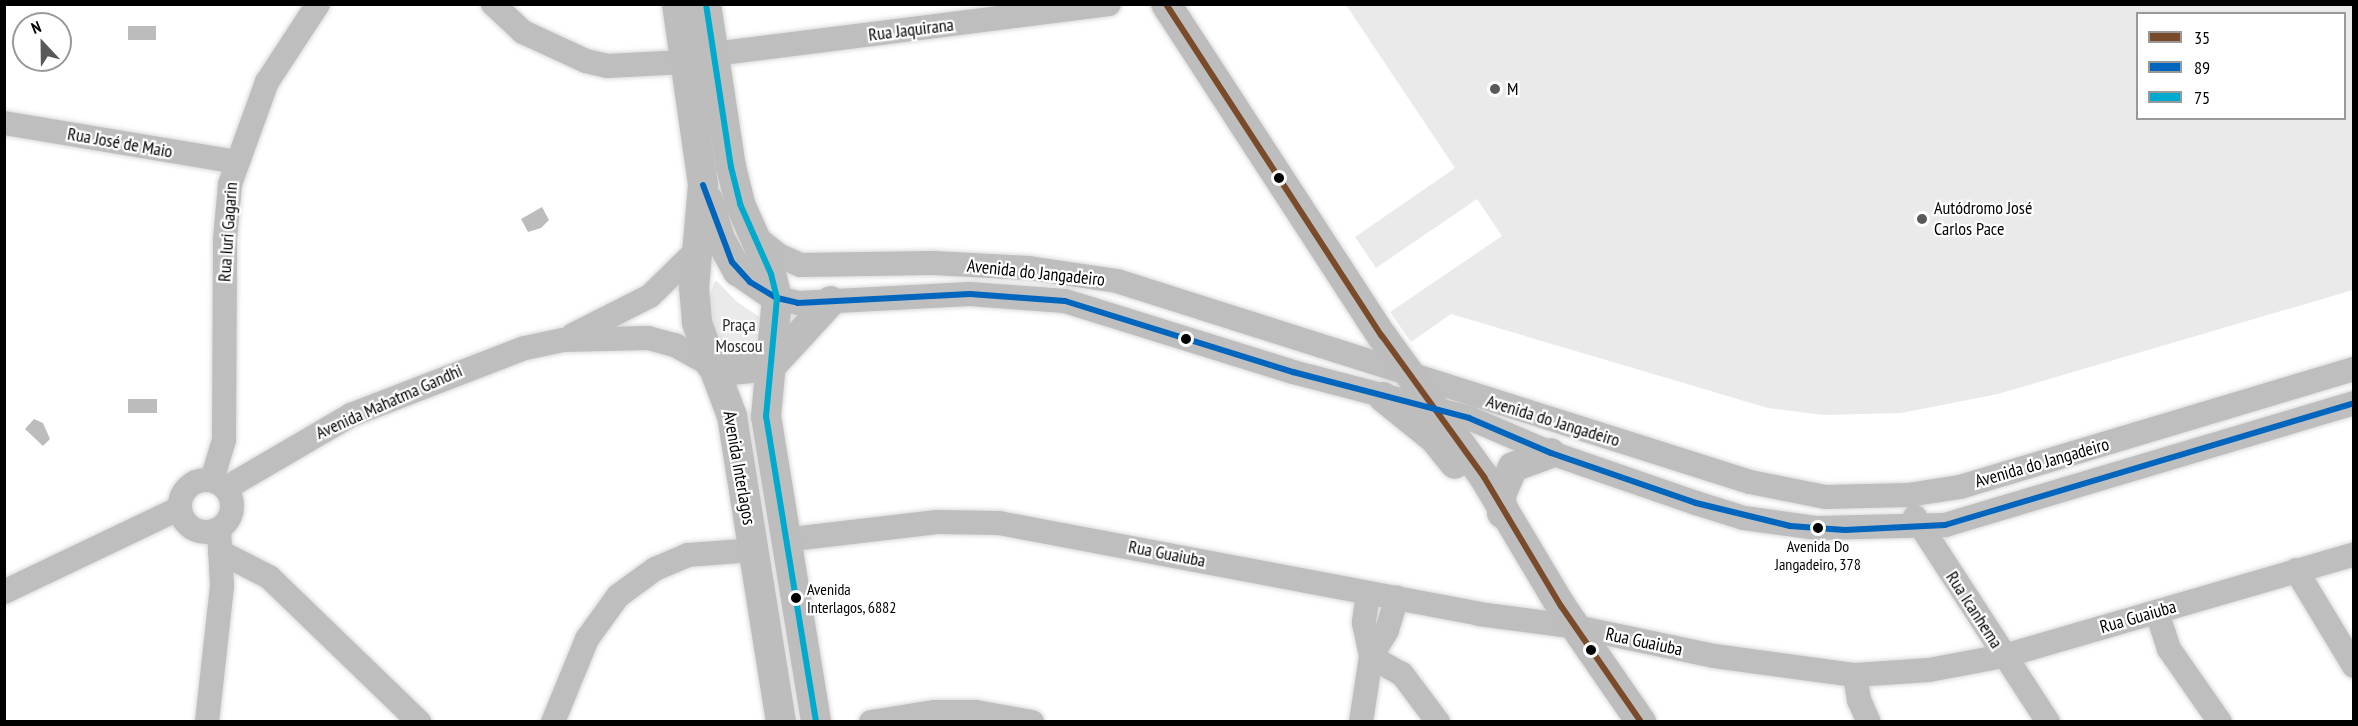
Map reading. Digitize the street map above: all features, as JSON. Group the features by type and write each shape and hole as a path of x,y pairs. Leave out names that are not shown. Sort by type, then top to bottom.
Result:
{"main road":[{"name":"Avenida Interlagos","path":"677,4 703,185 696,251 697,322 711,365 732,416 781,722"},
{"name":"Avenida Interlagos","path":"706,4 731,167 740,204 756,237 777,298 766,416 784,540 816,722"},
{"path":"1166,4 1408,375 1437,409 1484,477 1502,513 1641,722"},
{"path":"703,185 732,262 750,282 777,298"},
{"path":"711,365 731,370 771,366 831,301"},
{"path":"1383,397 1434,438 1481,496 1502,513"},
{"path":"1502,513 1501,495 1513,467 1551,453"}],"street":[{"name":"Rua Iuri Gagarin","path":"219,484 224,440 225,239 236,162 267,82 318,4"},
{"path":"493,4 523,32 585,62 607,66 685,62"},
{"name":"Rua Jaquirana","path":"714,54 1109,4"},
{"name":"Rua José de Maio","path":"4,123 236,162"},
{"name":"Avenida do Jangadeiro","path":"756,237 778,255 800,265 933,263 1029,268 1116,281 1372,360 1408,375 1750,482 1826,497 1908,495 1960,487 2354,369"},
{"name":"Avenida Mahatma Gandhi","path":"180,508 189,486 219,484 314,434 388,399 482,362 563,340 650,296 696,251"},
{"path":"933,263 933,294"},
{"name":"Avenida do Jangadeiro","path":"777,298 798,303 933,294 1065,302 1383,397 1469,418 1551,453 1744,518 1845,530 1921,528 2066,490 2354,404"},
{"name":"Avenida Mahatma Gandhi","path":"563,340 648,338 675,345 711,365"},
{"path":"207,722 222,586 219,541 232,510 219,484"},
{"name":"Rua Icanhema","path":"1908,495 1921,528 2048,722"},
{"path":"4,592 180,508 190,527 219,541 268,577 419,722"},
{"name":"Rua Guaiuba","path":"784,540 903,524 999,523 1397,598 1576,627 1714,656 1855,675 1929,670 2004,656 2354,554"},
{"path":"553,722 587,639 604,610 618,596 655,569 688,555 754,550"},
{"path":"2296,570 2354,666"},
{"path":"1361,722 1371,657 1364,623 1368,592"},
{"path":"1371,657 1387,630 1397,598"},
{"path":"2157,612 2169,649 2220,722"},
{"path":"1371,657 1402,674 1438,722"},
{"path":"1855,675 1859,700 1869,722"},
{"path":"871,722 934,712 976,712 1027,721"}],"green space":[{"name":"Autódromo José Carlos Pace","path":"1346,5 2353,5 2353,290 1998,394 1901,413 1823,415 1768,408 1451,314 1411,342 1390,312 1502,236 1477,199 1376,268 1355,237 1455,168"},
{"name":"Praça Moscou","path":"717,281 736,301 764,320 760,361 721,360 707,308 714,282"}],"shaded area":[{"path":"128,26 156,26 156,40 128,40"},
{"path":"542,207 549,220 541,228 528,232 521,219"},
{"path":"128,399 157,399 157,413 128,413"},
{"path":"34,419 43,423 50,439 43,446 25,429"}],"transit line":[{"name":"75","path":"706,4 731,167 740,204 771,274 777,298 766,416 816,722"},
{"name":"35","path":"1166,4 1382,336 1484,477 1561,606 1641,722"},
{"name":"89","path":"703,185 732,262 750,282 777,298 798,303 970,294 1065,301 1293,372 1469,418 1551,453 1696,503 1790,526 1845,530 1945,525 2354,403"}],"place":[{"name":"M","path":"1495,89"},
{"name":"Autódromo José Carlos Pace","path":"1922,219"},
{"name":"Avenida Do Jangadeiro, 378","path":"1818,528"},
{"name":"Avenida Interlagos, 6882","path":"796,598"}]}
